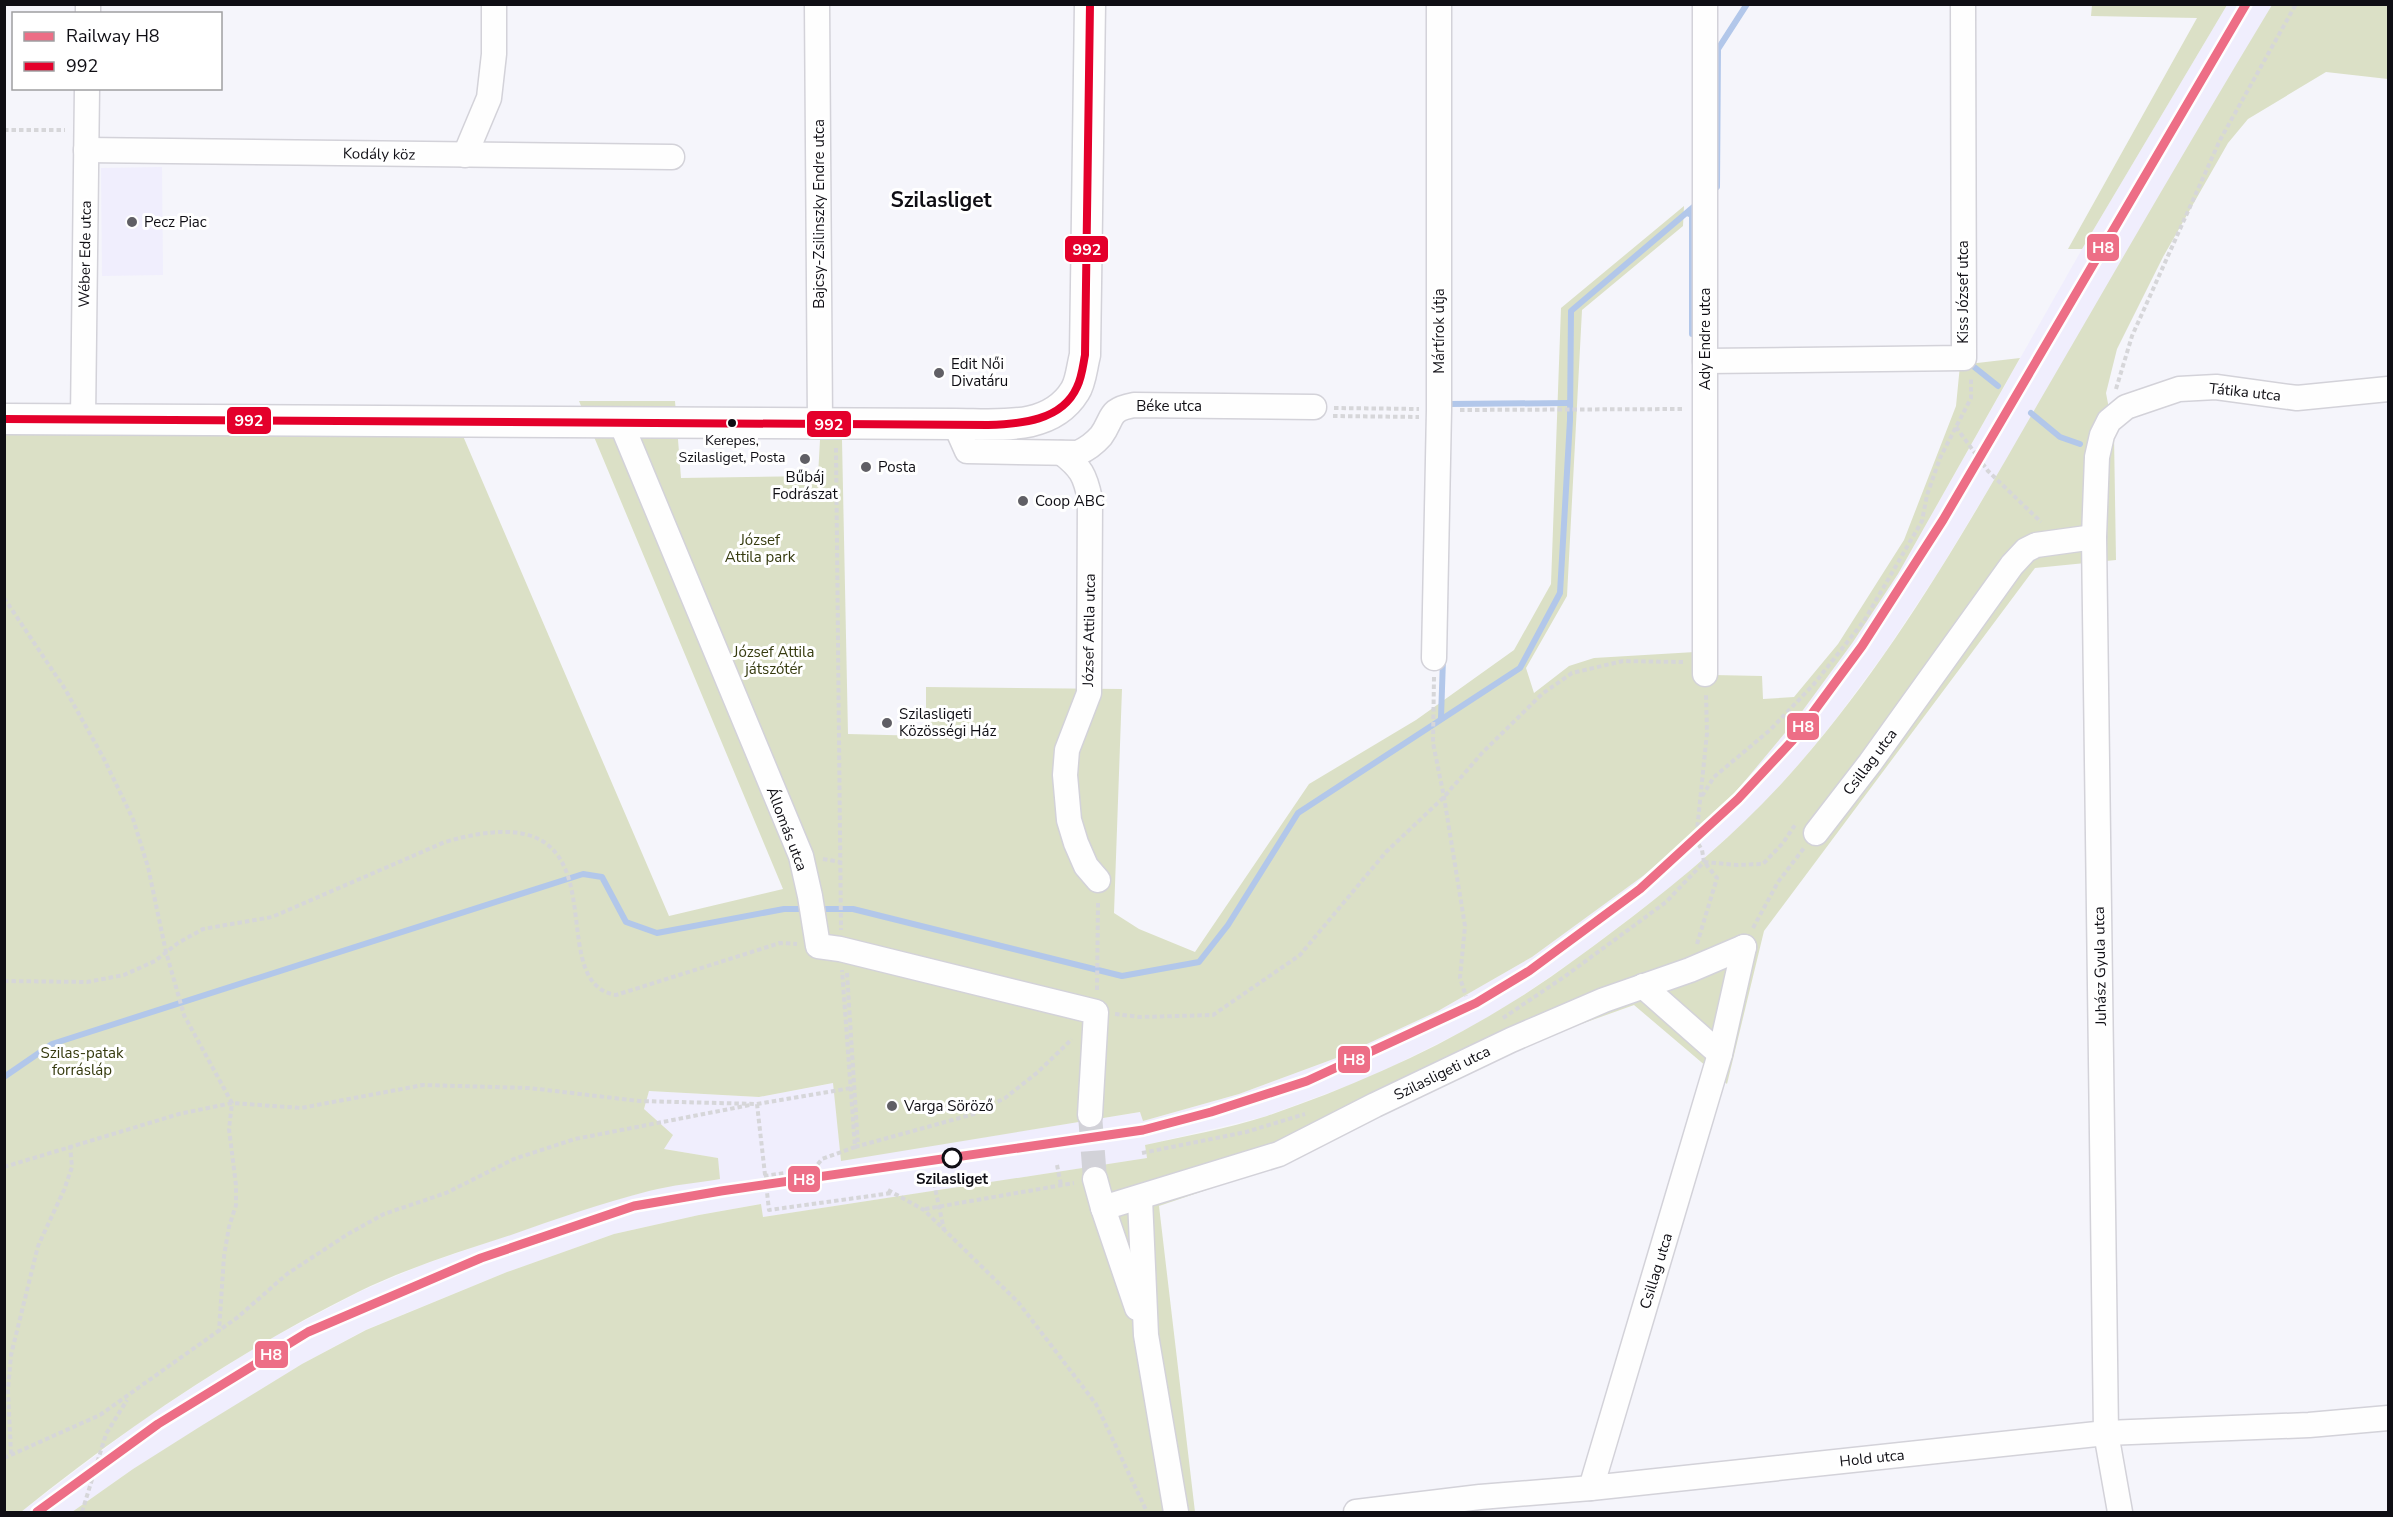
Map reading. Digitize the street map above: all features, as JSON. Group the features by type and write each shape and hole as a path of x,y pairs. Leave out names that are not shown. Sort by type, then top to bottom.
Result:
{"street":[{"path":"465,155 489,98 494,54 494,4"},
{"name":"Bajcsy-Zsilinszky Endre utca","path":"818,4 828,423"},
{"path":"4,419 1023,424 1043,418 1063,406 1077,390 1084,355 1089,4"},
{"name":"Mártírok útja","path":"1434,658 1439,413 1439,4"},
{"name":"Ady Endre utca","path":"1705,4 1705,668"},
{"name":"Kiss József utca","path":"1705,361 1964,358 1963,4"},
{"name":"Wéber Ede utca","path":"83,419 87,90"},
{"name":"Kodály köz","path":"86,140 465,155 672,157"},
{"name":"Tátika utca","path":"2109,421 2126,407 2179,389 2216,387 2297,398 2388,389"},
{"name":"Béke utca","path":"956,424 967,451 1078,453 1091,447 1102,435 1112,414 1123,407 1134,405 1322,411"},
{"name":"Juhász Gyula utca","path":"2109,421 2102,435 2097,457 2094,537 2106,1433 2120,1512"},
{"name":"Állomás utca","path":"621,423 801,856 818,946 843,950 1096,1012"},
{"name":"József Attila utca","path":"1062,453 1077,465 1085,477 1090,499 1089,693 1067,750 1066,799 1069,820 1081,857 1098,880"},
{"name":"Csillag utca","path":"1808,828 1870,763 2012,565 2026,550 2036,545 2094,537"},
{"name":"Csillag utca","path":"1591,1488 1720,1054 1744,947"},
{"name":"Szilasligeti utca","path":"1103,1208 1140,1199 1279,1154 1511,1040 1744,947"},
{"path":"1643,986 1720,1054"},
{"path":"1090,1115 1096,1012"},
{"path":"1095,1179 1146,1335"},
{"path":"1140,1199 1146,1335 1176,1512"},
{"name":"Hold utca","path":"1356,1512 1480,1497 1591,1488 2106,1433 2309,1425 2388,1418"}],"path":[{"path":"2109,421 2119,376 2132,336 2220,140 2296,4"},
{"path":"4,130 86,140"},
{"path":"1701,797 1714,777 1770,730 1814,684 1864,621 1922,521 1940,458 1971,398 1971,377 1964,358"},
{"path":"1322,411 1439,413 1562,409 1705,409"},
{"path":"1322,411 1439,413"},
{"path":"828,423 841,918"},
{"path":"1956,427 1988,471 2061,541"},
{"path":"4,598 65,689 103,757 133,819 148,867 166,952 184,1015 232,1103 229,1129 236,1185 236,1205 224,1256 219,1331"},
{"path":"1434,658 1433,743 1465,926 1460,978 1466,996"},
{"path":"764,1176 813,1169 822,1159 856,1147 974,1114 1005,1098 1063,1049 1096,1012 1140,1017 1213,1015 1300,955 1386,852 1444,797 1482,753 1542,694 1572,673 1623,661 1705,668 1707,733 1696,840 1702,850 1704,862 1717,878 1690,970"},
{"path":"1704,862 1737,865 1763,864 1783,843 1794,825 1808,828 1744,947"},
{"path":"4,981 87,982 124,975 154,961 203,929 272,917 445,842 473,833 497,830 519,831 537,837 552,847 562,861 588,978 597,989 606,994 616,995 780,943"},
{"path":"826,860 840,862"},
{"path":"1499,1021 1564,977 1666,902 1704,862"},
{"path":"1098,880 1098,985"},
{"path":"843,950 856,1147"},
{"path":"843,950 856,1147"},
{"path":"4,1167 179,1114 232,1103 301,1108 423,1085 529,1088 639,1101 757,1104"},
{"path":"4,1458 100,1416 219,1331 287,1274 348,1234 384,1214 446,1193 514,1160 574,1139 851,1088"},
{"path":"757,1104 769,1210 890,1191 924,1210 1018,1302 1096,1404 1147,1512"},
{"path":"1142,1153 1246,1132 1311,1112"},
{"path":"11,1454 9,1390 11,1355 38,1246 72,1167 70,1146"},
{"path":"924,1210 1061,1185 1057,1165"},
{"path":"934,1183 944,1230"},
{"path":"82,1512 106,1434 129,1396"}],"shaded area":[{"path":"2227,5 2272,5 2008,457 1939,571 1886,651 1836,719 1755,813 1671,887 1580,956 1513,1002 1469,1028 1355,1083 1263,1117 1145,1145 1148,1158 763,1217 760,1204 614,1234 507,1272 365,1330 302,1364 133,1469 72,1512 21,1512 140,1422 193,1387 266,1341 359,1292 422,1265 603,1203 652,1190 717,1158 664,1149 644,1109 649,1091 759,1097 834,1083 841,1160 1141,1112 1143,1121 1239,1094 1339,1057 1438,1011 1532,957 1643,876 1729,800 1795,721 1853,642 1898,574 2082,249"},
{"name":"Pecz Piac","path":"162,167 163,275 102,276 101,168"}],"green space":[{"path":"2092,5 2227,5 2082,249 2068,249 2197,18 2091,16"},
{"path":"2272,5 2388,5 2388,79 2326,72 2248,119 2228,143 2163,257 2117,349 2106,393 2114,435 2116,560 2035,568 1764,931 1727,1084 1634,1005 1509,1050 1324,1145 1257,1173 1159,1206 1195,1512 72,1512 133,1469 302,1364 366,1330 507,1272 614,1234 699,1215 761,1204 763,1217 1147,1158 1145,1145 1252,1121 1330,1093 1391,1067 1481,1021 1541,984 1654,900 1740,826 1799,764 1868,677 1930,586 1988,491"},
{"path":"1684,206 1683,226 1582,310 1567,596 1526,668 1534,693 1569,666 1594,658 1712,651 1713,675 1762,676 1763,699 1794,697 1838,644 1904,540 1956,406 1960,365 2020,358 1898,574 1853,642 1795,721 1729,800 1643,876 1532,957 1438,1011 1339,1057 1239,1094 1143,1121 1140,1112 841,1161 833,1083 759,1097 649,1091 644,1109 673,1135 664,1149 718,1158 720,1179 658,1189 614,1201 433,1261 377,1283 313,1315 226,1366 141,1421 21,1512 5,1512 5,419 457,422 669,916 783,889 579,401 675,401 681,478 818,476 820,440 842,440 848,734 926,736 926,687 1122,689 1114,913 1139,929 1195,952 1309,784 1416,720 1514,650 1551,584 1561,308"}],"waterway":[{"path":"1711,193 1717,187 1718,49 1747,4"},
{"path":"817,909 853,909 1122,976 1199,962 1228,925 1298,813 1520,668 1560,593 1570,420 1571,311 1698,203"},
{"path":"1687,213 1692,215 1692,334"},
{"path":"1973,366 1998,386"},
{"path":"1446,400 1449,404 1570,403"},
{"path":"2031,413 2060,437 2080,444"},
{"path":"1441,718 1443,659"},
{"path":"4,1077 52,1044 583,874 602,877 626,922 657,933 784,909 807,909"}],"tunnel":[{"path":"1090,1115 1095,1179"}],"rail line":[{"name":"H8","path":"37,1512 158,1424 308,1332 481,1258 634,1206 721,1191 1143,1130 1211,1112 1307,1081 1476,1003 1529,971 1640,889 1738,799 1792,741 1862,646 1943,520 2246,4"}],"transit line":[{"name":"992","path":"4,419 988,425 1026,422 1051,414 1070,398 1077,387 1085,355 1090,4"}],"place":[{"name":"Pecz Piac","path":"132,222"},
{"name":"Edit Női Divatáru","path":"939,373"},
{"name":"Kerepes, Szilasliget, Posta","path":"732,423"},
{"name":"Bűbáj Fodrászat","path":"805,459"},
{"name":"Posta","path":"866,467"},
{"name":"Coop ABC","path":"1023,501"},
{"name":"Szilasligeti Közösségi Ház","path":"887,723"},
{"name":"Varga Söröző","path":"892,1106"},
{"name":"Szilasliget","path":"952,1158"}],"district":[{"name":"Szilasliget","path":"941,200"}],"park label":[{"name":"József Attila park","path":"760,548"},
{"name":"József Attila játszótér","path":"774,660"},
{"name":"Szilas-patak forrásláp","path":"82,1062"}]}
